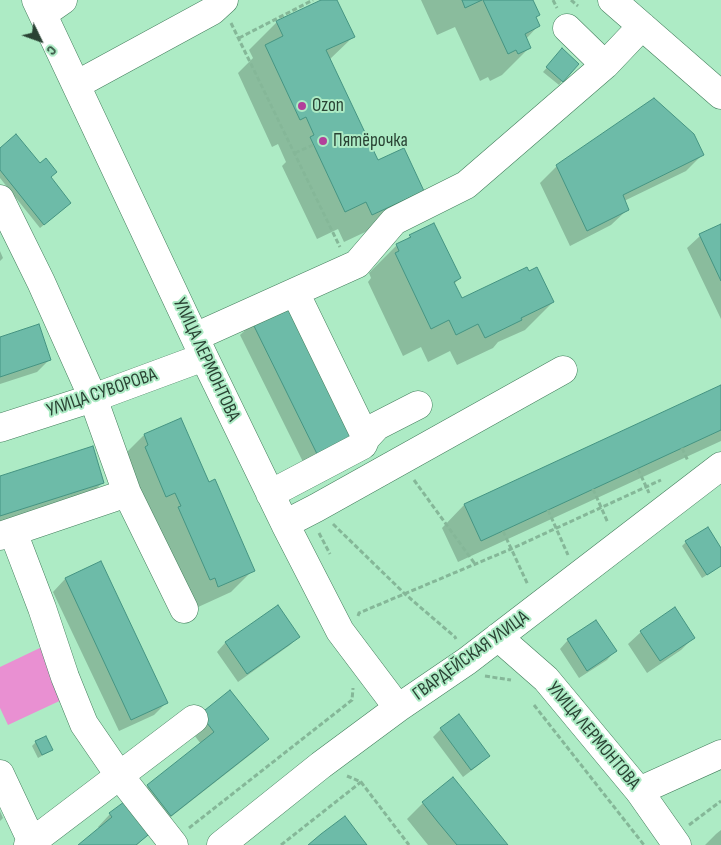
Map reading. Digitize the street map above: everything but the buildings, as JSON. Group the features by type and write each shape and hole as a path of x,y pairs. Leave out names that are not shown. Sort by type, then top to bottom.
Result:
{"street":[{"path":"612,0 721,95"},
{"path":"76,85 212,11 222,1"},
{"name":"УЛИЦА ЛЕРМОНТОВА","path":"47,5 76,85 270,494 340,631 398,708"},
{"name":"УЛИЦА СУВОРОВА","path":"0,428 93,398 199,347 295,292 357,264 394,221 466,185 605,65 642,26"},
{"path":"567,28 605,65"},
{"path":"0,199 41,282 93,398 127,493 184,609"},
{"path":"295,292 366,438"},
{"path":"285,524 564,370"},
{"path":"270,494 363,445 366,438 377,426 418,405"},
{"name":"ГВАРДЕЙСКАЯ УЛИЦА","path":"221,845 321,765 398,708 467,661 721,466"},
{"path":"127,493 7,534 42,608 65,676 84,724 118,776 173,843"},
{"name":"УЛИЦА ЛЕРМОНТОВА","path":"498,637 546,679 639,791 677,845"},
{"path":"0,774 30,843 194,719"},
{"path":"639,791 721,754"}],"path":[{"path":"239,38 313,0"},
{"path":"222,1 350,267"},
{"path":"295,154 314,145"},
{"path":"400,461 475,564"},
{"path":"357,618 359,613 512,549 664,479"},
{"path":"593,489 618,545"},
{"path":"316,508 405,594 455,637 456,642"},
{"path":"548,510 578,576"},
{"path":"503,531 538,606"},
{"path":"477,675 512,680"},
{"path":"173,843 352,700"},
{"path":"530,700 644,845"},
{"path":"302,740 321,765 361,782 409,845"},
{"path":"281,845 361,782"}],"shaded area":[{"path":"44,646 68,697 8,725 0,708 0,667"}],"place":[{"name":"Ozon","path":"302,106"},
{"name":"Пятёрочка","path":"323,141"}]}
